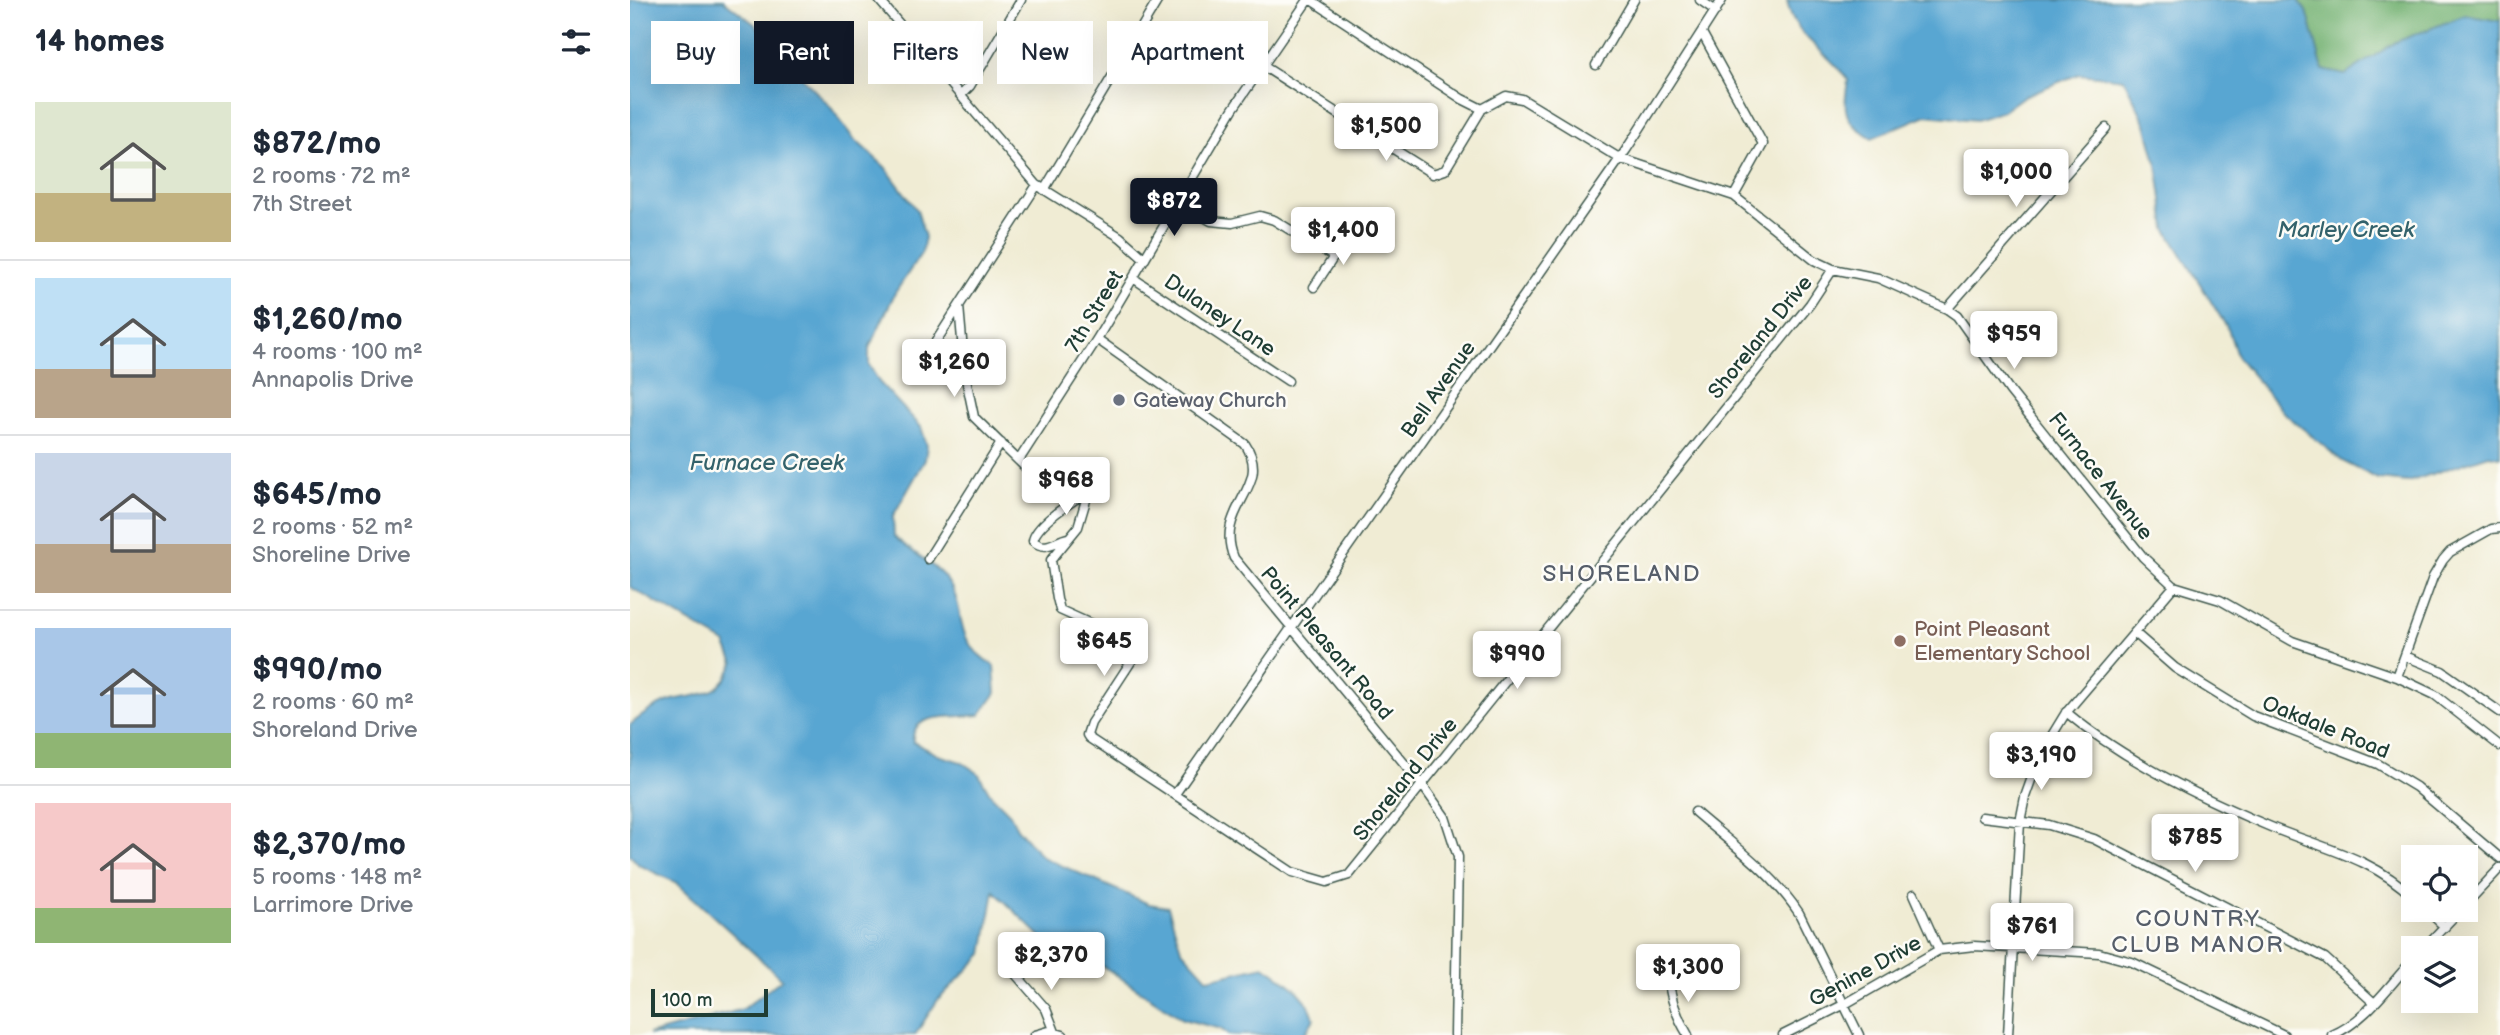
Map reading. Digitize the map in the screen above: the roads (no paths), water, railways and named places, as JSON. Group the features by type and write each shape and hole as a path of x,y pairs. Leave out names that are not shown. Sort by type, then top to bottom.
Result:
{"street":[{"path":"880,0 1041,188 1121,237 1145,259"},
{"path":"961,95 970,86 1021,0"},
{"path":"933,346 1041,188 1158,0"},
{"path":"1268,69 1433,174 1445,170 1482,109 1451,92 1310,0"},
{"name":"7th Street","path":"1268,59 1310,0"},
{"path":"1596,65 1634,0"},
{"path":"1700,0 1716,11"},
{"name":"Bell Avenue","path":"1175,794 1619,158 1722,0"},
{"path":"1702,33 1763,144 1734,196"},
{"name":"7th Street","path":"1018,460 1097,340 1252,84"},
{"name":"Furnace Avenue","path":"1482,109 1506,96 1522,99 1619,158 1734,196 1814,260 1833,269 1878,278 1947,309 1957,316 2010,391 2143,556 2174,586 2242,610 2292,641 2397,677 2435,695 2500,746"},
{"path":"1947,309 2106,128"},
{"path":"1178,202 1210,221 1233,223 1260,216 1274,220 1333,256"},
{"path":"1314,287 1350,232"},
{"name":"Shoreland Drive","path":"1070,538 1051,560 1060,610 1135,643 1136,654 1091,723 1087,735 1292,872 1327,882 1349,875 1810,304 1833,269"},
{"name":"Dulaney Lane","path":"1133,278 1288,381"},
{"path":"959,306 970,406 974,418 1030,472 1043,479 1074,479 1085,483 1089,490 1086,507 1070,538 1043,547 1033,541 1034,534 1044,523 1089,490"},
{"name":"Point Pleasant Road","path":"1097,340 1231,432 1251,453 1254,461 1252,480 1232,517 1228,538 1234,558 1423,786 1445,817 1458,857 1455,1035"},
{"path":"928,559 1001,443"},
{"path":"2397,677 2432,577 2443,559 2450,552 2491,529 2500,528"},
{"path":"2008,1035 2020,822 2025,797 2040,755 2066,712 2174,586"},
{"name":"Oakdale Road","path":"2135,633 2175,668 2241,710 2289,732 2378,764 2416,787 2500,858"},
{"path":"2405,656 2442,671 2500,712"},
{"path":"2066,712 2101,739 2163,774 2273,828 2351,856 2383,872 2401,887"},
{"path":"1695,812 1772,877 1787,895 1800,913 1860,1035"},
{"path":"1982,817 2049,825 2094,839 2325,958 2373,1002"},
{"path":"2478,891 2500,868"},
{"path":"1914,894 1939,950"},
{"path":"2440,922 2445,927"},
{"path":"2436,936 2449,922"},
{"name":"Genine Drive","path":"1783,1035 1845,1004 1939,950 1974,946 2099,953 2132,962 2284,1035"},
{"path":"1012,970 1046,1009 1059,1034"},
{"path":"2332,1035 2347,1030 2401,973"},
{"path":"1669,978 1670,993 1677,1016 1688,1035"},
{"path":"1035,1035 1039,1031 1059,1034"}],"water":[{"name":"Furnace Creek","path":"630,0 723,0 754,24 754,84 808,84 829,105 853,138 885,167 917,210 925,237 922,252 895,293 869,348 869,365 879,382 921,427 927,445 925,460 893,516 894,536 934,567 953,590 970,645 994,666 996,693 980,715 927,720 914,732 913,742 938,755 961,762 978,773 990,794 1010,814 1017,828 1042,857 1149,904 1168,907 1181,949 1208,979 1264,966 1287,982 1307,1002 1314,1019 1304,1035 1228,1035 1221,1029 1183,1019 1104,967 1045,941 994,891 983,954 937,1001 915,1035 648,1035 743,1009 782,979 677,883 639,865 630,855 630,725 661,704 717,688 734,663 725,643 630,587"},
{"name":"Marley Creek","path":"1787,0 2299,0 2308,15 2323,70 2345,75 2396,42 2465,15 2500,21 2500,457 2489,455 2408,482 2378,479 2342,461 2283,412 2237,356 2228,329 2166,229 2158,169 2146,124 2124,79 2079,74 2024,96 2003,111 1976,120 1926,115 1872,138 1855,126 1847,115 1848,80 1796,24"}],"place":[{"name":"Gateway Church","path":"1119,400"},
{"name":"Point Pleasant Elementary School","path":"1900,641"}],"district":[{"name":"SHORELAND","path":"1622,573"},
{"name":"COUNTRY CLUB MANOR","path":"2198,931"}]}
